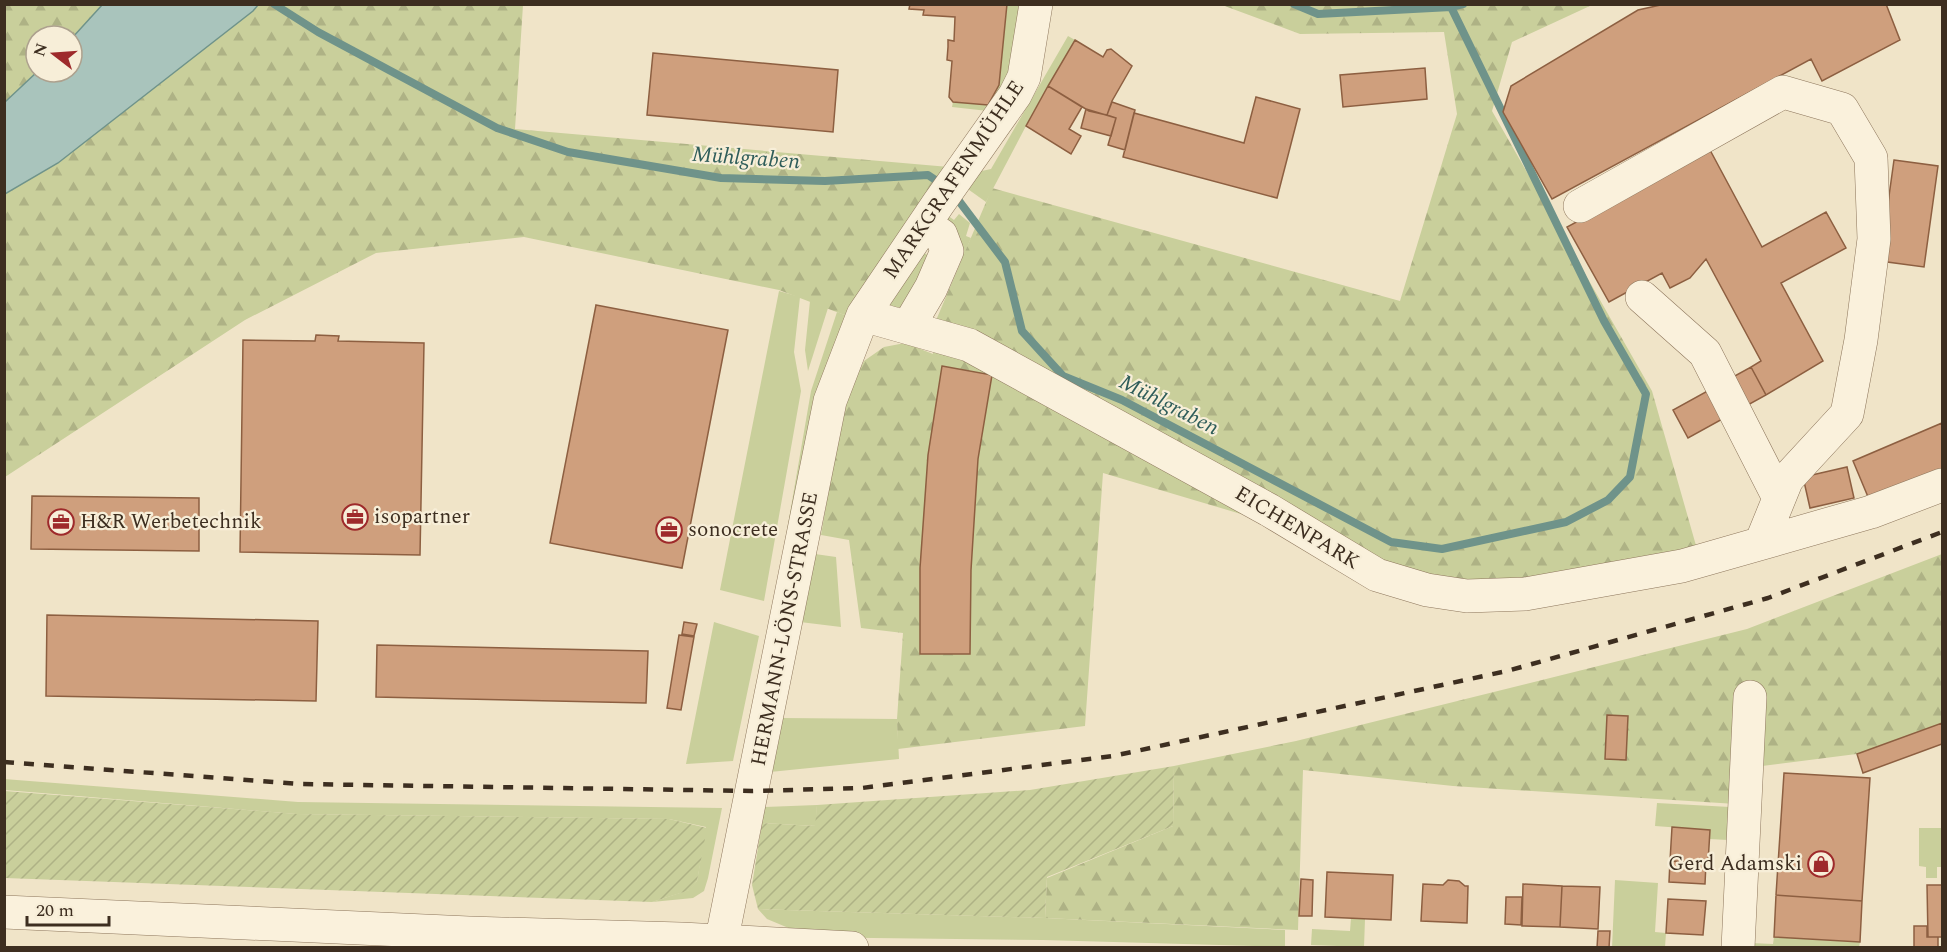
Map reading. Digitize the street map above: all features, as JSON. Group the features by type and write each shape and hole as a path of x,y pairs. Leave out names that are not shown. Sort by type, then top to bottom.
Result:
{"street":[{"name":"MARKGRAFENMÜHLE","path":"863,315 1015,95 1024,77 1036,4"},
{"path":"1580,206 1783,92 1842,110 1871,158 1874,239 1861,340 1847,414 1787,479 1761,543"},
{"path":"908,327 931,288 947,251 931,214"},
{"path":"1642,297 1705,353 1779,498"},
{"name":"EICHENPARK","path":"863,315 969,345 1269,510 1377,575 1427,590 1467,596 1525,594 1682,566 1871,512 1942,486"},
{"name":"HERMANN-LÖNS-STRASSE","path":"720,944 830,401 863,315"},
{"path":"1738,948 1750,697"},
{"path":"4,912 468,940 852,948"}],"green space":[{"path":"258,4 523,5 515,129 949,167 847,316 779,290 524,237 376,253 245,320 5,477 4,194 58,163 253,11"},
{"path":"5,5 103,5 84,25 24,24 24,84 5,102"},
{"path":"1007,5 1022,5 1010,82 988,111 952,107 953,102 989,105 999,85"},
{"path":"1222,5 1592,5 1512,42 1492,111 1652,391 1697,549 1514,580 1468,581 1428,576 1383,562 1352,547 1103,473 1085,726 898,749 897,719 903,633 861,628 849,540 821,535 843,405 864,361 884,347 905,343 933,354 937,318 992,188 1400,301 1457,114 1444,32 1300,34"},
{"path":"1068,36 1075,40 986,202 965,187 977,172 991,169"},
{"path":"940,210 954,220 959,214 970,223 966,236 971,238 962,260"},
{"path":"917,248 929,256 909,305 896,308 887,303"},
{"path":"779,291 800,297 794,352 801,391 764,601 720,590"},
{"path":"810,301 828,308 808,371 805,350"},
{"path":"837,312 847,316 774,606 811,391"},
{"path":"815,554 836,557 841,627 800,622"},
{"path":"1942,554 1942,736 1927,745 1738,769 1736,804 1453,786 1303,770 1298,930 1045,918 1047,878 1173,826 1174,766 1296,741 1747,629"},
{"path":"714,622 759,636 733,761 686,764"},
{"path":"783,718 897,719 899,759 770,772"},
{"path":"1174,766 1173,826 1047,877 1045,918 758,909 752,885 762,823 815,826 817,805 1030,790"},
{"path":"4,779 298,802 722,808 704,891 693,898 652,902 689,890 697,881 706,827 669,819 296,814 5,790"},
{"path":"5,791 297,814 669,819 707,828 697,881 690,890 652,902 5,878"},
{"path":"1657,803 1730,807 1728,840 1709,839 1709,830 1655,826"},
{"path":"817,805 816,826 762,823 765,807"},
{"path":"1919,828 1942,828 1942,867 1937,867 1937,878 1926,878 1926,867 1919,866"},
{"path":"1615,880 1658,883 1655,932 1666,933 1665,947 1612,948"},
{"path":"758,909 1045,918 1285,930 1285,947 1043,940 791,937 791,929 767,919"},
{"path":"1351,918 1365,919 1364,947 1311,945 1312,929 1350,931"},
{"path":"1774,937 1860,942 1859,947 1751,948 1751,943 1773,944"}],"water":[{"path":"103,4 258,5 58,163 5,194 5,102 24,84 84,84 84,25"}],"building":[{"path":"910,4 1007,4 999,85 988,105 953,102 949,97 952,61 947,60 948,40 954,41 955,17 923,15 924,10 909,9"},
{"path":"1665,4 1886,4 1900,40 1822,81 1811,59 1552,199 1503,112 1511,86 1638,10"},
{"path":"1075,40 1103,57 1107,50 1111,49 1132,66 1112,101 1107,115 1089,111 1048,86"},
{"path":"653,53 838,70 833,132 647,115"},
{"path":"1425,68 1427,99 1343,107 1340,75"},
{"path":"1048,86 1082,107 1069,129 1081,136 1071,154 1026,126"},
{"path":"1256,97 1300,109 1277,198 1123,157 1134,113 1244,143"},
{"path":"1112,102 1135,110 1125,150 1108,145 1116,118 1107,115"},
{"path":"1086,109 1116,118 1111,136 1081,128"},
{"path":"1710,150 1762,247 1826,212 1846,248 1781,283 1823,361 1766,395 1751,367 1761,361 1706,259 1690,278 1670,288 1662,273 1609,302 1567,227"},
{"path":"1894,160 1938,166 1924,267 1880,261"},
{"path":"596,305 728,330 682,568 550,543"},
{"path":"316,335 339,336 338,341 424,343 420,555 240,552 243,340 315,341"},
{"path":"942,366 992,375 978,459 971,570 970,654 920,654 920,568 928,455"},
{"path":"1751,367 1766,395 1688,438 1673,410"},
{"path":"1942,423 1942,473 1871,504 1853,461"},
{"path":"1847,467 1854,498 1810,508 1803,477"},
{"path":"32,496 199,498 199,551 31,549"},
{"path":"47,615 318,621 316,701 46,696"},
{"path":"684,622 697,624 694,636 682,634"},
{"path":"679,635 694,637 681,710 667,708"},
{"path":"377,645 648,651 646,703 376,697"},
{"path":"1607,715 1628,716 1626,760 1605,759"},
{"path":"1942,723 1942,744 1863,773 1857,754"},
{"name":"Gerd Adamski","path":"1784,773 1870,778 1862,901 1776,895"},
{"path":"1672,827 1710,830 1708,863 1670,861"},
{"path":"1670,861 1706,863 1705,884 1669,882"},
{"path":"1327,872 1393,875 1391,920 1325,917"},
{"path":"1301,879 1313,880 1312,916 1299,916"},
{"path":"1448,880 1459,881 1468,886 1467,923 1421,921 1423,884 1443,885"},
{"path":"1523,884 1562,886 1560,927 1522,926"},
{"path":"1927,885 1942,885 1942,937 1928,937"},
{"path":"1562,886 1600,887 1598,929 1560,927"},
{"path":"1776,895 1862,901 1860,942 1774,937"},
{"path":"1506,897 1522,897 1521,925 1505,924"},
{"path":"1668,899 1706,901 1703,935 1666,933"},
{"path":"1914,926 1927,926 1927,937 1938,937 1938,948 1914,948"},
{"path":"1598,931 1610,931 1609,948 1597,948"}],"waterway":[{"name":"Mühlgraben","path":"274,4 318,32 497,128 568,152 721,178 825,181 928,175 943,185"},
{"path":"1294,4 1318,14 1451,7 1463,4"},
{"name":"Mühlgraben","path":"953,193 1005,262 1022,331 1063,376 1122,400 1391,542 1442,549 1566,522 1608,500 1630,477 1646,394 1604,321 1451,7"}],"railway":[{"path":"4,762 300,784 752,791 862,788 1113,756 1507,671 1768,598 1942,532"}],"place":[{"name":"isopartner","path":"355,517"},
{"name":"H&R Werbetechnik","path":"61,522"},
{"name":"sonocrete","path":"669,530"},
{"name":"Gerd Adamski","path":"1821,864"}]}
